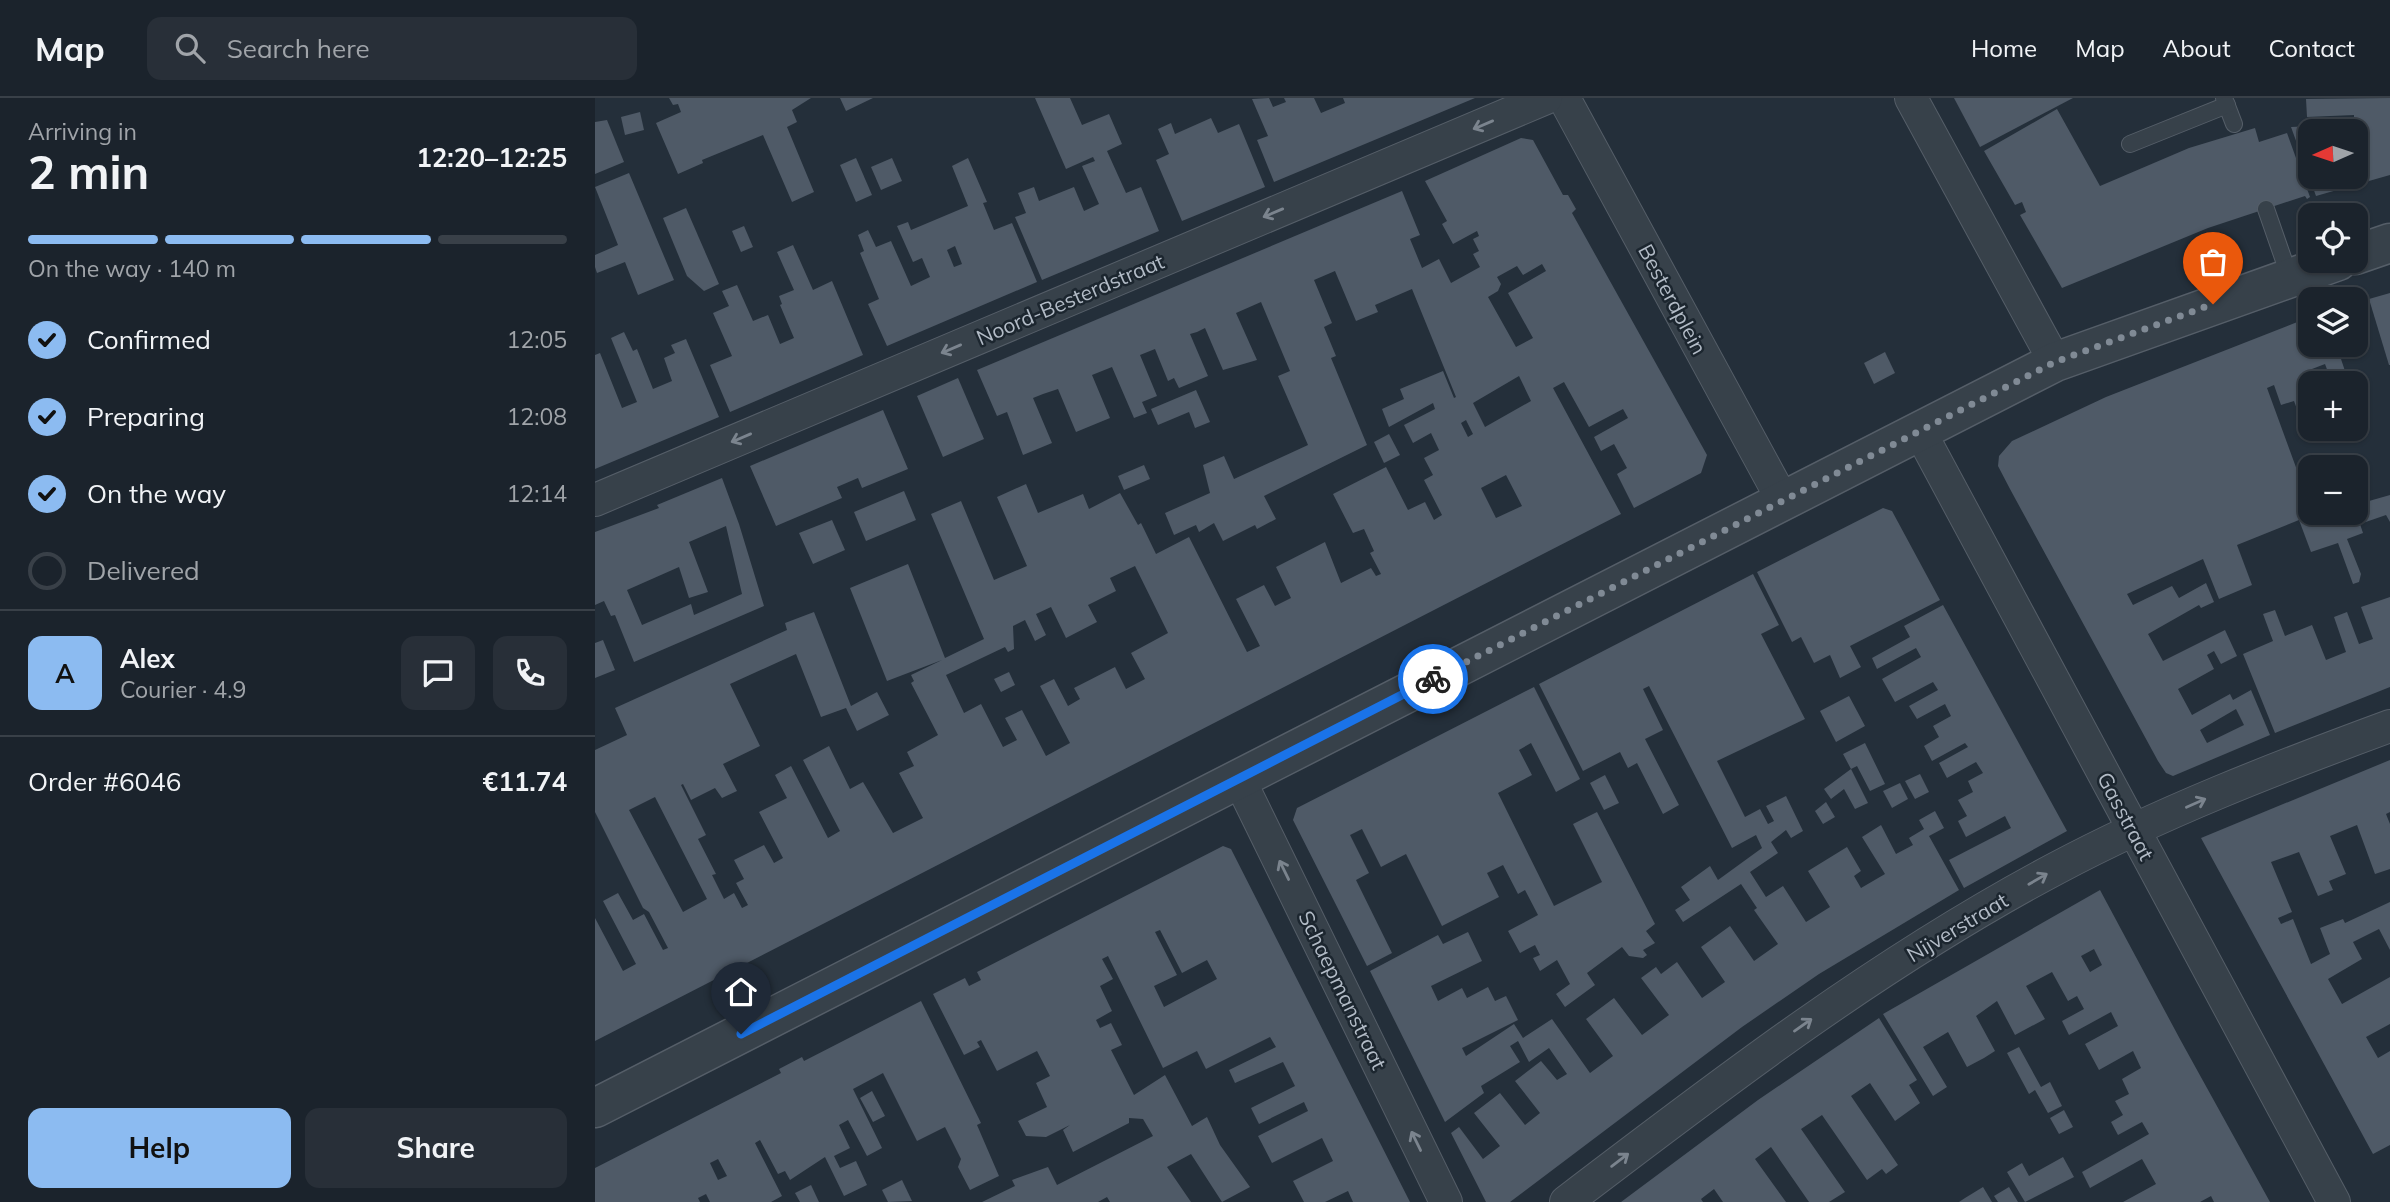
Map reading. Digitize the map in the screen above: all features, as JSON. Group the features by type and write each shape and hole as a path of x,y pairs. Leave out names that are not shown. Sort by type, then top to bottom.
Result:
{"street":[{"name":"Noord-Besterdstraat","path":"595,500 1546,98"},
{"name":"Besterdplein","path":"1565,98 1782,499"},
{"path":"1910,98 2055,362"},
{"path":"2368,251 2390,243"},
{"path":"595,1108 1782,499 2055,362 2304,273"},
{"name":"Gasstraat","path":"1919,430 2334,1202"},
{"name":"Nijverstraat","path":"1566,1202 1808,1020 1925,944 2054,870 2133,831 2271,770 2390,726"},
{"name":"Schaepmanstraat","path":"1239,779 1446,1202"}],"lane":[{"path":"2130,144 2225,102 2234,124"},
{"path":"2266,209 2290,278"}],"building":[{"path":"669,98 811,98 792,110 797,122 787,127 814,192 792,202 763,135 702,160 703,163 678,174 656,123 681,112 678,104 673,105"},
{"path":"840,98 873,98 846,111"},
{"path":"1035,98 1070,98 1082,125 1109,114 1122,144 1107,151 1126,193 1141,187 1159,231 1042,280 1015,217 1026,213 1018,193 1034,187 1039,201 1074,187 1084,211 1099,204 1082,166 1095,161 1093,157 1066,169"},
{"path":"1269,98 1273,107 1286,102 1284,98 1314,98 1321,113 1345,103 1343,98 1475,98 1274,182 1257,140 1268,136 1252,99"},
{"path":"1954,98 2073,98 1980,147"},
{"path":"2390,98 2390,175 2368,181 2368,119 2354,119 2354,115 2307,117 2306,99"},
{"path":"2057,109 2100,186 2189,148 2255,128 2259,142 2287,133 2298,164 2298,189 2307,189 2310,197 2307,199 2305,196 2208,228 2062,288 2020,215 2026,212 2022,202 2015,205 1984,151"},
{"path":"640,112 644,130 625,135 621,117"},
{"path":"1211,118 1218,133 1239,124 1265,187 1182,221 1156,160 1169,154 1158,129 1171,123 1175,134"},
{"path":"607,120 624,162 595,174 595,122"},
{"path":"2291,127 2298,127 2298,146"},
{"path":"1521,138 1533,140 1563,195 1568,195 1576,209 1572,213 1707,455 1701,473 1634,508 1617,474 1627,468 1614,444 1601,451 1594,437 1628,418 1623,409 1589,427 1564,382 1553,388 1621,514 595,1041 595,918 623,971 636,964 603,901 618,893 633,920 644,914 663,950 668,948 649,912 643,908 595,812 595,750 627,735 615,708 787,630 785,623 814,612 851,706 877,692 889,715 857,731 846,708 821,717 796,654 730,684 760,746 723,764 737,791 722,798 715,788 691,800 683,784 681,785 706,835 698,839 716,874 712,875 724,899 734,893 742,908 748,905 736,883 744,879 734,860 764,845 774,863 783,858 759,812 787,798 775,775 791,766 828,838 840,831 803,760 829,746 850,789 863,782 893,833 923,818 899,773 914,766 907,752 938,735 911,683 914,681 911,675 942,660 887,681 850,588 908,564 945,658 984,639 931,514 961,501 994,580 1027,566 997,497 1026,484 1038,513 1083,494 1089,509 1120,493 1138,525 1141,523 1156,554 1189,537 1247,652 1260,646 1236,599 1264,585 1275,606 1291,598 1276,567 1325,542 1341,583 1371,568 1376,576 1381,574 1370,553 1374,551 1364,529 1353,533 1333,494 1386,467 1408,510 1425,502 1434,520 1442,515 1424,480 1433,475 1424,458 1439,450 1431,433 1413,443 1404,425 1435,409 1433,403 1389,427 1382,409 1404,399 1400,389 1443,371 1454,398 1456,397 1412,289 1375,305 1378,312 1356,321 1335,271 1314,280 1332,323 1324,327 1336,356 1331,358 1367,445 1264,496 1276,519 1257,529 1255,525 1223,541 1214,523 1199,532 1196,525 1174,535 1165,513 1210,493 1203,465 1224,456 1234,479 1308,445 1278,376 1290,371 1261,302 1236,313 1257,360 1223,370 1205,328 1190,334 1208,376 1179,388 1174,378 1168,381 1155,349 1140,355 1157,396 1142,402 1147,413 1134,418 1112,367 1092,375 1110,418 1076,432 1058,389 1033,398 1052,443 1023,455 1007,412 997,416 977,370 1402,191 1420,235 1410,239 1422,268 1439,259 1451,283 1480,267 1473,254 1479,251 1473,239 1479,236 1477,231 1453,244 1442,224 1447,221 1425,181","holes":["1542,264 1546,271 1508,293 1533,338 1516,347 1488,297 1498,291 1501,284 1497,277 1517,266 1523,275","1519,376 1531,401 1485,427 1473,403","1466,420 1473,434 1468,437 1461,423","1506,475 1522,506 1496,518 1481,488","1135,566 1168,633 1131,653 1145,679 1126,689 1115,667 1074,688 1080,699 1068,706 1054,679 1040,686 1070,743 1046,756 1022,710 1005,718 1017,740 1003,747 981,704 964,713 946,675 1005,647 1008,652 1014,649 1013,626 1025,620 1035,641 1046,635 1036,614 1051,607 1066,638 1097,622 1088,605 1116,591 1110,578","655,797 707,899 683,912 629,810"]},
{"path":"856,158 872,195 856,202 840,165"},
{"path":"892,158 902,181 881,190 871,167"},
{"path":"968,158 987,202 983,203 994,230 1012,223 1037,282 887,346 868,304 879,299 860,253 864,251 858,235 868,230 876,247 891,241 911,286 930,277 922,258 913,262 897,226 908,222 911,230 968,206 952,166","holes":["955,246 962,264 954,267 947,250"]},
{"path":"629,173 674,280 638,295 625,262 597,273 595,267 595,255 618,245 595,187"},
{"path":"2313,189 2341,189 2316,196"},
{"path":"686,208 719,284 704,291 687,276 663,218"},
{"path":"744,226 753,247 741,252 732,231"},
{"path":"793,245 813,290 832,281 863,355 730,412 710,365 732,356 713,313 729,306 722,291 737,285 753,321 768,315 780,344 794,338 779,296 794,290 777,252"},
{"path":"2390,293 2390,365 2389,365 2369,299"},
{"path":"2298,322 2298,357 2346,357 2341,359 2345,371 2328,371 2325,364 2313,371 2298,371 2298,412 2294,401 2281,405 2274,385 2267,388 2298,473 2298,520 2237,545 2252,585 2219,599 2203,559 2127,594 2133,605 2172,586 2179,598 2206,583 2214,602 2201,608 2199,605 2148,634 2163,661 2225,630 2237,656 2221,664 2214,651 2207,655 2214,669 2178,689 2192,715 2230,694 2233,700 2251,690 2270,735 2173,776 2166,773 1998,466 1999,456 2012,441 2106,397","holes":["2236,709 2244,725 2207,743 2200,730"]},
{"path":"624,332 633,351 637,349 653,389 672,381 664,358 675,353 671,345 686,339 719,417 595,469 595,355 600,353 622,408 637,402 611,338"},
{"path":"1885,352 1895,373 1874,384 1864,363"},
{"path":"958,378 984,439 943,457 917,396"},
{"path":"1196,390 1210,422 1195,428 1189,412 1158,425 1151,409"},
{"path":"883,410 908,469 862,488 858,478 837,487 842,498 776,526 750,466"},
{"path":"1389,434 1400,455 1384,463 1374,442"},
{"path":"1144,465 1150,479 1124,490 1118,476"},
{"path":"722,478 764,606 634,662 615,615 611,616 604,601 595,605 595,532 659,508 657,505","holes":["726,526 742,594 694,615 691,604 642,625 627,590 679,567 689,598 708,592 689,542"]},
{"path":"904,491 916,520 866,541 854,512"},
{"path":"2390,495 2390,522 2386,515 2368,521 2368,501"},
{"path":"1883,508 1892,511 1940,600 1850,646 1861,667 1840,678 1830,655 1814,663 1801,637 1792,642 1757,572"},
{"path":"832,520 845,550 813,564 799,533"},
{"path":"2301,525 2360,525 2363,533 2347,539 2361,574 2359,582 2353,584 2338,543 2311,552"},
{"path":"1753,574 1779,625 1761,634 1805,719 1717,761 1745,817 1760,809 1768,824 1774,821 1766,806 1786,796 1803,831 1791,838 1786,830 1771,842 1778,853 1750,872 1766,897 1783,886 1806,922 1830,907 1808,871 1847,847 1861,871 1854,876 1861,888 1885,874 1862,837 1881,825 1896,854 1913,845 1909,838 1924,829 1919,820 1935,811 1944,828 1929,836 1959,890 1819,974 1742,1027 1510,1202 1486,1202 1451,1133 1459,1127 1483,1159 1500,1146 1474,1113 1500,1093 1525,1125 1540,1113 1515,1081 1541,1061 1557,1080 1567,1074 1549,1048 1529,1062 1518,1041 1510,1046 1520,1062 1481,1086 1484,1093 1445,1122 1370,971 1438,935 1443,944 1468,932 1482,961 1431,986 1438,1001 1462,988 1467,998 1488,987 1495,1001 1506,996 1518,1020 1462,1048 1466,1056 1514,1024 1523,1038 1552,1019 1590,1073 1613,1056 1586,1019 1614,998 1642,1035 1669,1015 1641,978 1656,967 1661,974 1677,962 1702,998 1725,982 1701,947 1730,926 1754,961 1778,944 1754,910 1757,908 1741,884 1683,922 1675,910 1690,900 1681,887 1710,866 1718,880 1762,848 1756,835 1732,848 1649,686 1643,689 1663,730 1645,739 1679,805 1663,814 1637,763 1628,768 1620,752 1583,771 1539,684"},
{"path":"2390,597 2390,687 2275,733 2243,654 2273,641 2263,614 2275,610 2285,636 2312,625 2326,660 2346,652 2334,617 2347,612 2359,644 2373,639 2361,607"},
{"path":"1943,605 2067,831 1964,888 1949,860 2011,828 2005,816 1966,837 1958,821 1967,816 1958,800 1973,792 1968,781 1983,773 1976,762 1947,778 1939,763 1968,747 1965,743 1932,761 1924,746 1939,737 1933,726 1951,716 1945,704 1917,719 1909,706 1938,690 1933,682 1895,702 1882,679 1921,657 1916,648 1877,669 1872,658 1910,637 1904,626"},
{"path":"603,640 615,670 595,678 595,643"},
{"path":"1009,672 1015,685 1001,692 994,679"},
{"path":"1534,687 1580,779 1556,792 1531,743 1519,750 1532,775 1498,793 1554,906 1602,882 1573,824 1597,812 1655,924 1646,931 1655,943 1643,950 1647,955 1643,958 1629,956 1622,947 1587,973 1595,985 1565,1007 1556,994 1570,984 1557,960 1540,971 1533,958 1540,955 1535,945 1520,953 1508,931 1538,915 1525,890 1518,894 1503,865 1487,873 1499,897 1442,926 1406,854 1381,867 1362,829 1350,835 1369,873 1356,880 1392,953 1367,966 1293,820 1297,808"},
{"path":"1849,696 1865,726 1836,742 1820,711"},
{"path":"1865,743 1885,784 1870,791 1857,766 1851,769 1843,754"},
{"path":"2390,760 2390,812 2386,814 2390,824 2390,869 2375,874 2357,825 2330,836 2346,874 2329,881 2333,890 2318,896 2299,852 2271,862 2292,912 2278,918 2281,924 2293,919 2311,964 2330,954 2320,928 2343,919 2345,923 2390,902 2390,950 2379,929 2353,942 2362,959 2328,979 2342,1004 2390,977 2390,1024 2366,1037 2378,1058 2390,1051 2390,1145 2373,1154 2201,838"},
{"path":"1851,769 1868,803 1855,809 1844,789 1831,799 1824,789"},
{"path":"1920,774 1929,792 1915,799 1905,781"},
{"path":"1605,775 1619,803 1604,810 1590,783"},
{"path":"1900,783 1908,799 1892,808 1883,791"},
{"path":"1826,802 1835,817 1823,824 1815,811"},
{"path":"1223,846 1231,849 1410,1202 1353,1202 1348,1191 1325,1202 1304,1202 1293,1181 1333,1161 1322,1138 1272,1163 1258,1136 1308,1111 1304,1102 1259,1124 1251,1108 1295,1086 1283,1062 1235,1083 1229,1070 1276,1047 1270,1037 1206,1069 1197,1051 1163,1068 1108,956 1102,959 1113,979 1100,986 1112,1011 1096,1020 1100,1028 1111,1023 1122,1045 1111,1050 1134,1095 1165,1075 1192,1126 1207,1117 1220,1145 1250,1187 1222,1202 1191,1154 1167,1167 1191,1202 1110,1202 1107,1197 1098,1202 982,1202 1015,1186 1012,1180 1048,1167 1057,1185 1153,1136 1143,1119 1129,1118 1129,1123 1073,1152 1063,1130 1070,1125 1046,1137 1026,1136 1018,1121 1047,1107 1036,1083 1050,1076 1037,1051 997,1071 981,1040 977,1042 980,1047 964,1055 933,994 965,978 969,986 981,980 977,972","holes":["1160,930 1182,973 1207,960 1217,979 1164,1007 1154,986 1177,975 1155,932"]},
{"path":"2100,890 2270,1202 2214,1202 2211,1196 2200,1202 2123,1202 2156,1184 2142,1159 2090,1188 2082,1172 2149,1134 2142,1122 2118,1135 2111,1122 2123,1115 2115,1101 2129,1094 2122,1079 2141,1068 2133,1051 2099,1070 2085,1044 2118,1026 2111,1012 2069,1035 2062,1021 2084,1009 2077,996 2068,1001 2052,972 2026,986 2045,1019 2015,1035 1997,1001 1976,1016 1995,1051 1984,1058 1967,1067 1948,1032 1923,1047 1947,1087 1933,1096 1883,1014","holes":["2094,949 2102,965 2090,972 2081,956"]},
{"path":"921,1001 981,1123 977,1125 999,1176 970,1190 958,1167 961,1159 945,1127 917,1141 883,1073 853,1089 882,1148 867,1156 848,1120 839,1125 850,1148 834,1156 840,1168 856,1161 867,1185 844,1196 825,1157 790,1180 785,1171 778,1174 760,1140 755,1143 782,1196 771,1202 710,1202 706,1194 698,1198 700,1202 595,1202 595,1168 781,1073 779,1069 802,1057 804,1061","holes":["718,1159 727,1176 718,1180 710,1163"]},
{"path":"1879,1018 1917,1080 1909,1085 1920,1103 1895,1121 1870,1083 1851,1096 1898,1165 1886,1174 1882,1169 1867,1180 1822,1115 1801,1129 1845,1192 1829,1202 1809,1202 1771,1147 1755,1159 1786,1202 1723,1202 1714,1189 1701,1199 1703,1202 1621,1202 1758,1100"},
{"path":"2019,1047 2041,1087 2050,1082 2062,1106 2048,1113 2035,1090 2029,1094 2007,1053"},
{"path":"872,1091 885,1116 873,1122 860,1098"},
{"path":"2064,1110 2073,1127 2059,1134 2050,1118"},
{"path":"2063,1157 2074,1177 2025,1202 2007,1172 2022,1163 2029,1176"},
{"path":"902,1180 912,1201 888,1202 882,1190"},
{"path":"811,1185 819,1202 800,1202 795,1193"},
{"path":"1983,1187 1992,1202 1959,1202 1965,1198"},
{"path":"2009,1187 2018,1202 1998,1202 1994,1196"}],"way so far":[{"path":"1433,679 2055,362 2213,304"}],"route":[{"path":"741,1034 1433,679"}]}
